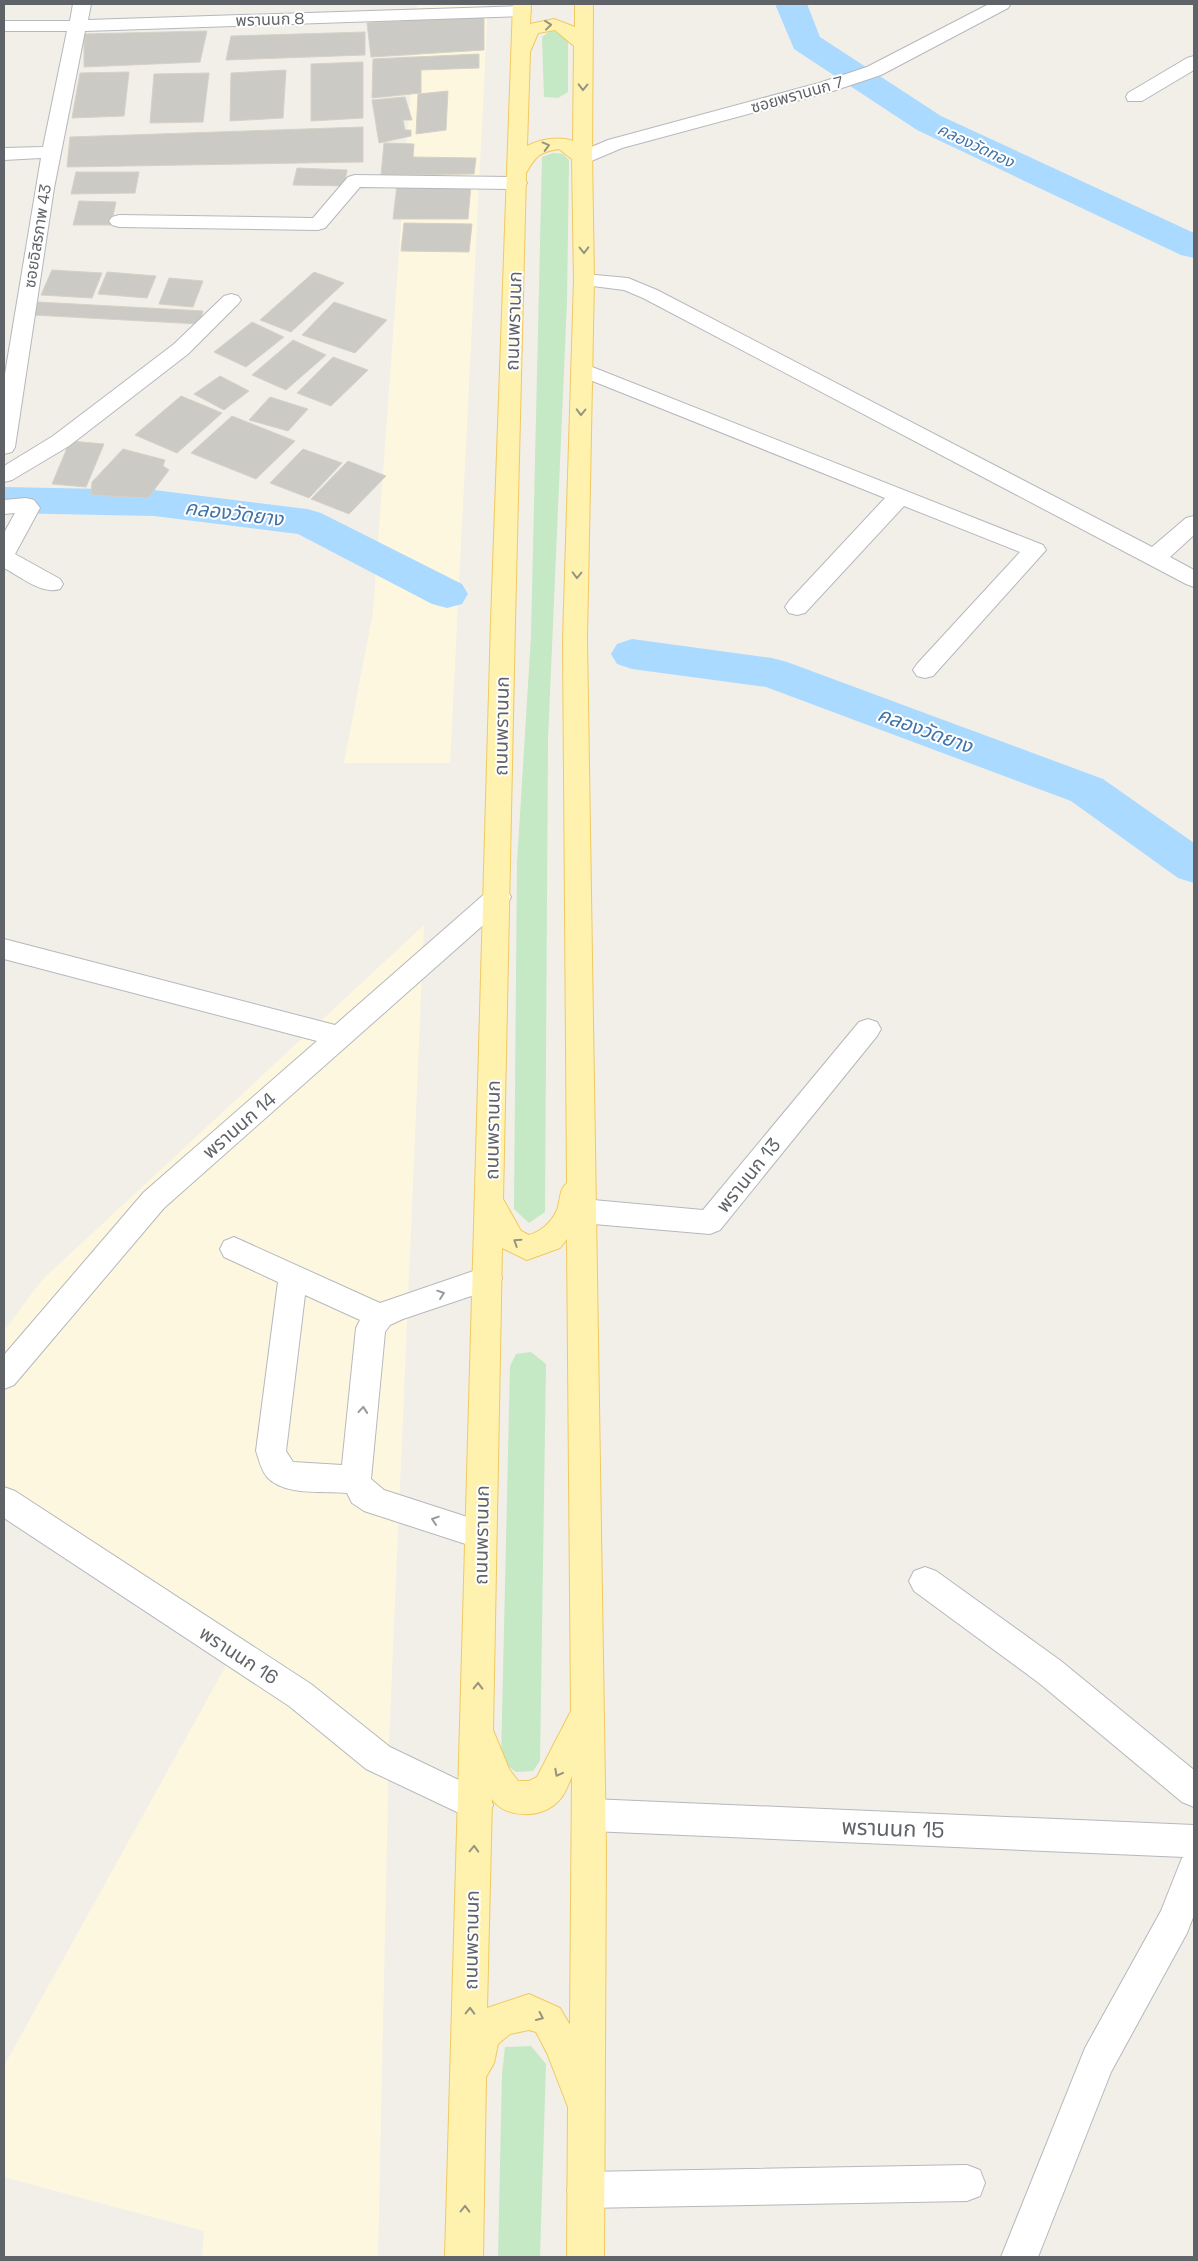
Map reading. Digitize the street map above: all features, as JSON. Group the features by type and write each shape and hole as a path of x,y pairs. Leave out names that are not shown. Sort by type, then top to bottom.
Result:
{"main road":[{"path":"584,4 582,158 584,280 575,639 587,1714 591,1815 585,2190 586,2257"},
{"name":"ถนนพรานนก","path":"464,2257 498,897 503,621 522,7"},
{"path":"521,51 530,30 544,25 557,24 568,28 583,44"},
{"path":"517,178 527,154 542,146 560,143 570,146 582,158"},
{"path":"490,1201 511,1239 527,1248 550,1240 569,1217 582,1166"},
{"path":"477,1730 497,1779 509,1796 533,1798 549,1788 587,1714"},
{"path":"467,2103 482,2034 501,2018 529,2012 548,2020 560,2042 587,2109"}],"street":[{"name":"ซอยอิสรภาพ 43","path":"4,447 44,188 82,4"},
{"name":"ซอยพรานนก 7","path":"582,158 615,144 826,87 874,71 1002,4"},
{"name":"พรานนก 8","path":"4,26 78,26 522,7"},
{"path":"1135,97 1194,62"},
{"path":"4,154 51,152"},
{"path":"118,221 318,224 355,181 517,178"},
{"path":"584,280 628,284 650,294 1194,579"},
{"path":"4,475 61,440 181,349 230,300"},
{"path":"582,369 1035,550 925,670"},
{"path":"797,607 900,496"},
{"path":"4,507 26,506 29,508 4,553"},
{"path":"1154,558 1194,523"},
{"path":"4,558 52,584"},
{"name":"พรานนก 14","path":"4,1376 154,1200 498,897"},
{"path":"4,949 339,1036"},
{"name":"พรานนก 13","path":"582,1211 710,1222 868,1028"},
{"path":"234,1249 380,1316"},
{"path":"293,1276 271,1451 276,1466 286,1475 356,1480"},
{"path":"481,1535 375,1501 363,1493 356,1480 371,1328 380,1316 394,1310 488,1278"},
{"name":"พรานนก 16","path":"4,1501 300,1695 378,1758 476,1805"},
{"path":"926,1581 1050,1672 1194,1791"},
{"name":"พรานนก 15","path":"591,1815 1194,1841"},
{"path":"1020,2257 1098,2061 1175,1922 1194,1870"},
{"path":"585,2190 967,2183"}],"shaded area":[{"path":"417,4 488,4 450,763 344,763 373,612"},
{"path":"424,925 389,1742 378,2257 202,2257 204,2231 4,2177 4,2066 238,1644 4,1492 4,1331 42,1280"}],"green space":[{"path":"550,31 562,32 568,40 568,92 558,98 544,97 542,37"},
{"path":"553,153 563,154 569,160 567,301 548,739 545,1212 529,1223 514,1209 517,864 531,636 542,157"},
{"path":"531,1352 546,1364 540,1761 533,1771 516,1772 501,1761 510,1366 516,1354"},
{"path":"531,2046 546,2064 540,2257 498,2257 502,2074 505,2047"}],"building":[{"path":"484,16 484,50 371,57 367,23"},
{"path":"207,31 200,62 84,67 84,34"},
{"path":"365,32 365,55 226,60 231,36"},
{"path":"479,54 479,68 421,70 421,93 372,98 373,59"},
{"path":"363,62 363,118 311,121 311,64"},
{"path":"286,70 283,118 230,121 231,73"},
{"path":"129,72 124,116 72,118 80,73"},
{"path":"209,73 203,122 150,123 154,74"},
{"path":"448,91 446,130 416,134 418,94"},
{"path":"405,97 412,120 403,120 405,130 411,130 411,136 379,143 372,100"},
{"path":"363,127 363,162 67,167 70,137"},
{"path":"384,143 414,144 413,157 476,158 474,174 381,175"},
{"path":"297,168 347,170 344,186 293,185"},
{"path":"76,172 139,172 135,193 71,194"},
{"path":"397,185 471,185 468,219 393,219"},
{"path":"79,201 116,202 111,225 73,225"},
{"path":"404,223 472,224 469,252 401,251"},
{"path":"52,270 102,273 92,298 41,295"},
{"path":"107,272 156,276 147,298 98,294"},
{"path":"314,272 344,283 291,332 260,320"},
{"path":"169,278 203,281 193,307 159,304"},
{"path":"38,302 203,311 199,324 33,315"},
{"path":"334,302 387,320 355,353 302,335"},
{"path":"252,322 284,337 246,367 214,352"},
{"path":"293,340 326,355 286,390 252,375"},
{"path":"333,357 368,370 331,406 297,393"},
{"path":"220,376 249,391 224,410 194,394"},
{"path":"181,396 222,413 177,453 135,435"},
{"path":"270,397 308,409 288,431 249,420"},
{"path":"232,416 295,441 256,479 191,453"},
{"path":"70,441 104,444 86,487 52,484"},
{"path":"123,449 165,460 163,466 169,470 148,498 91,495 92,482"},
{"path":"303,449 342,463 309,498 270,483"},
{"path":"348,461 386,476 349,514 311,499"}],"waterway":[{"name":"คลองวัดทอง","path":"791,4 806,42 929,123 1194,247"},
{"name":"คลองวัดยาง","path":"4,500 154,503 307,522 447,594"},
{"name":"คลองวัดยาง","path":"632,654 772,673 1087,790 1194,866"}]}
